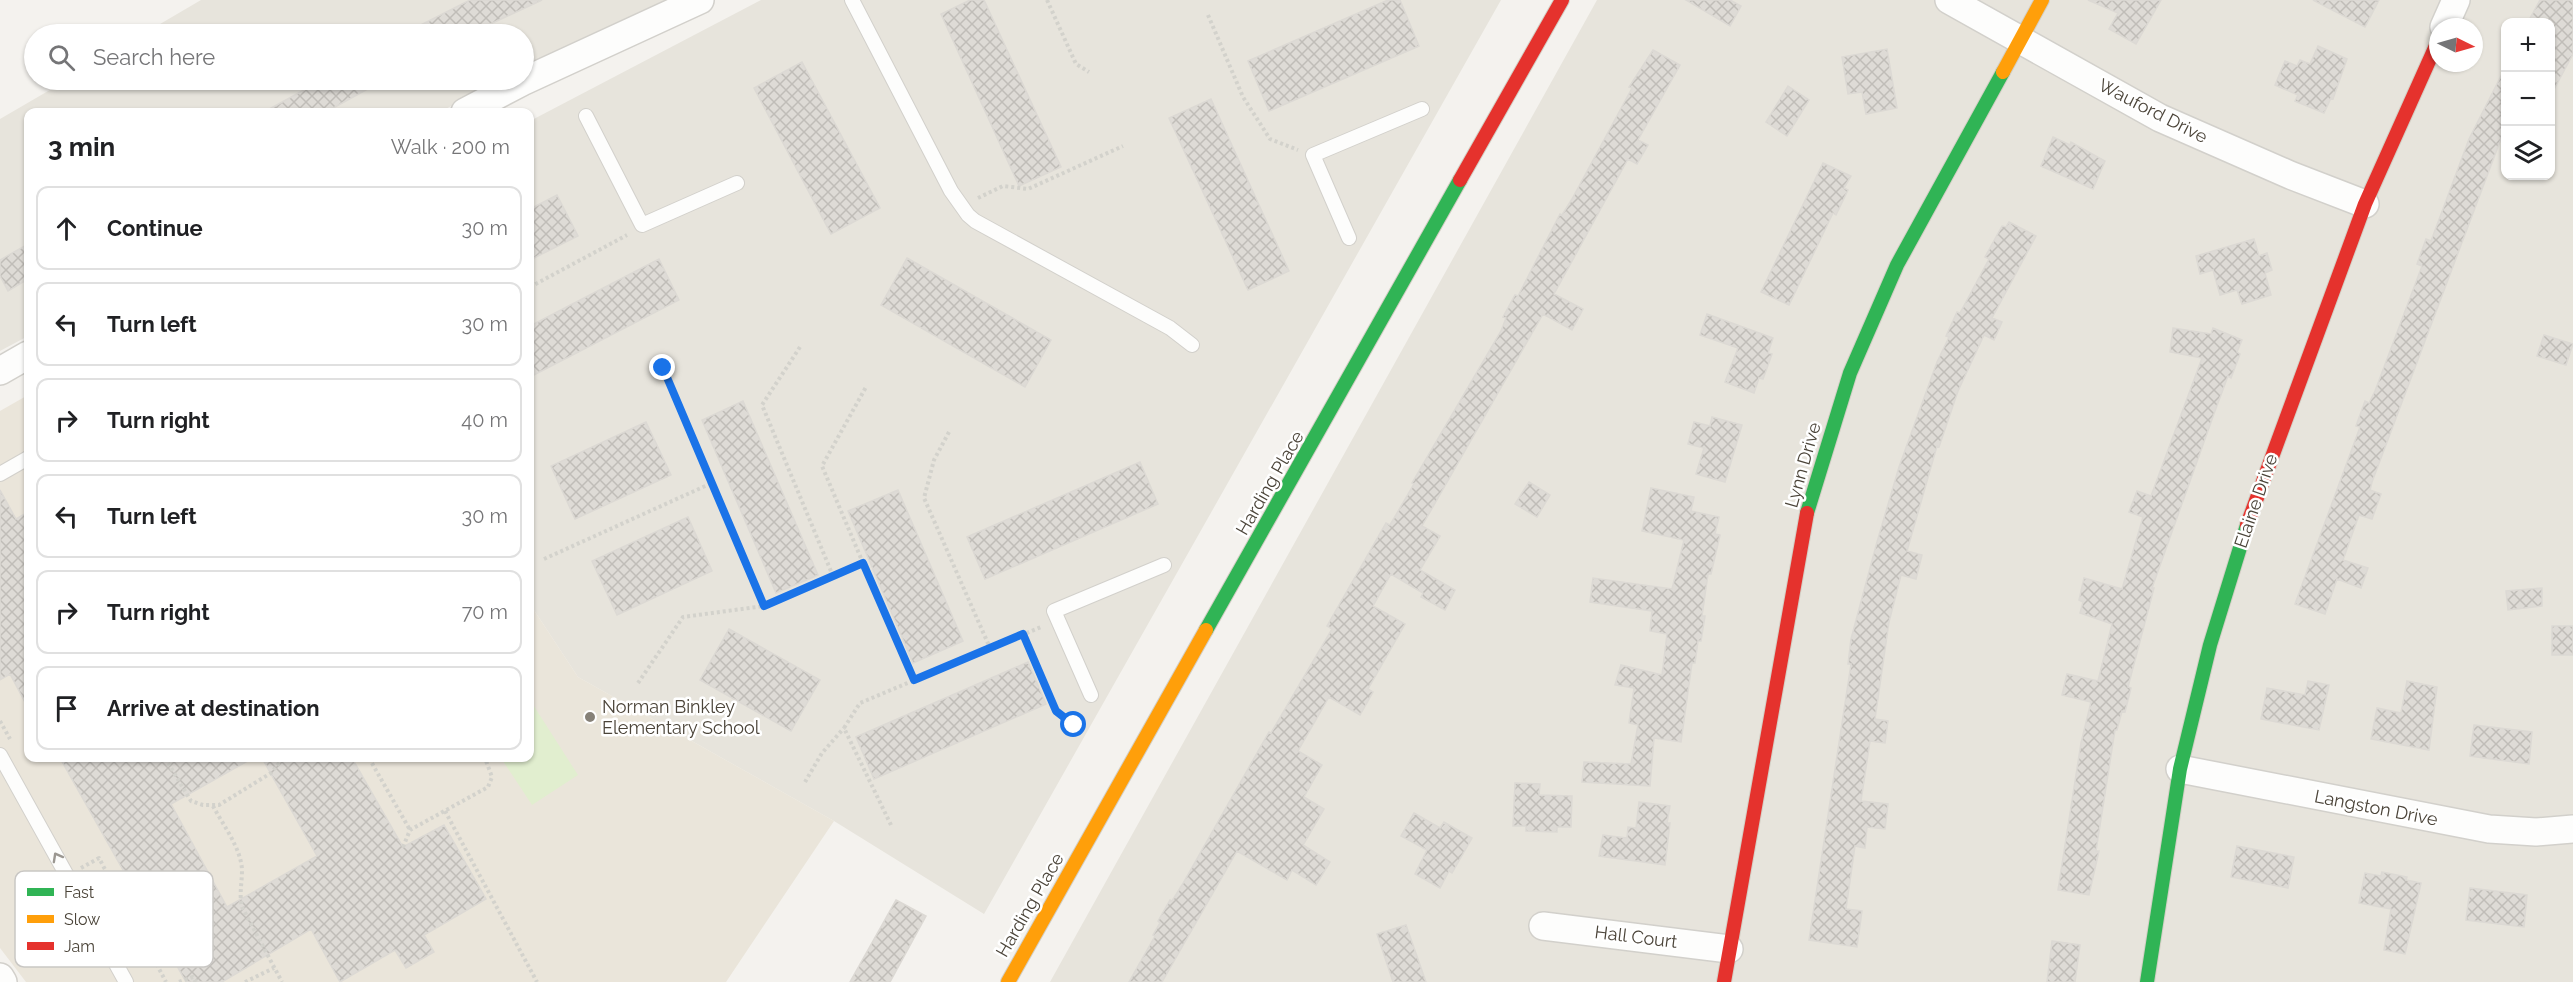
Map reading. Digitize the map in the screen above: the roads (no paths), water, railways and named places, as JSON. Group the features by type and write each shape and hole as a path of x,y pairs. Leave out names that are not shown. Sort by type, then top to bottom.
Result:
{"street":[{"path":"534,76 700,0"},
{"name":"Harding Place","path":"1008,982 1562,0"},
{"name":"Wauford Drive","path":"1949,0 2160,118 2290,175 2365,204"},
{"name":"Lynn Drive","path":"1724,982 1803,528 1824,452 1850,374 1880,302 2042,0"},
{"path":"2448,18 2456,0"},
{"name":"Elaine Drive","path":"2147,982 2180,770 2210,645 2248,521 2365,204 2429,61"},
{"path":"473,108 507,90"},
{"path":"0,371 24,357"},
{"name":"Langston Drive","path":"2180,770 2489,829 2536,832 2573,829"},
{"name":"Hall Court","path":"1543,926 1729,949"},
{"path":"0,977 3,982"}],"lane":[{"path":"852,0 961,206 975,221 1170,328 1192,345"},
{"path":"1349,238 1313,155 1422,109"},
{"path":"586,116 642,225 737,183"},
{"path":"0,474 24,460"},
{"path":"1091,695 1054,611 1164,565"},
{"path":"0,755 64,871"},
{"path":"118,967 126,982"}],"place":[{"name":"Norman Binkley Elementary School","path":"590,717"}]}
